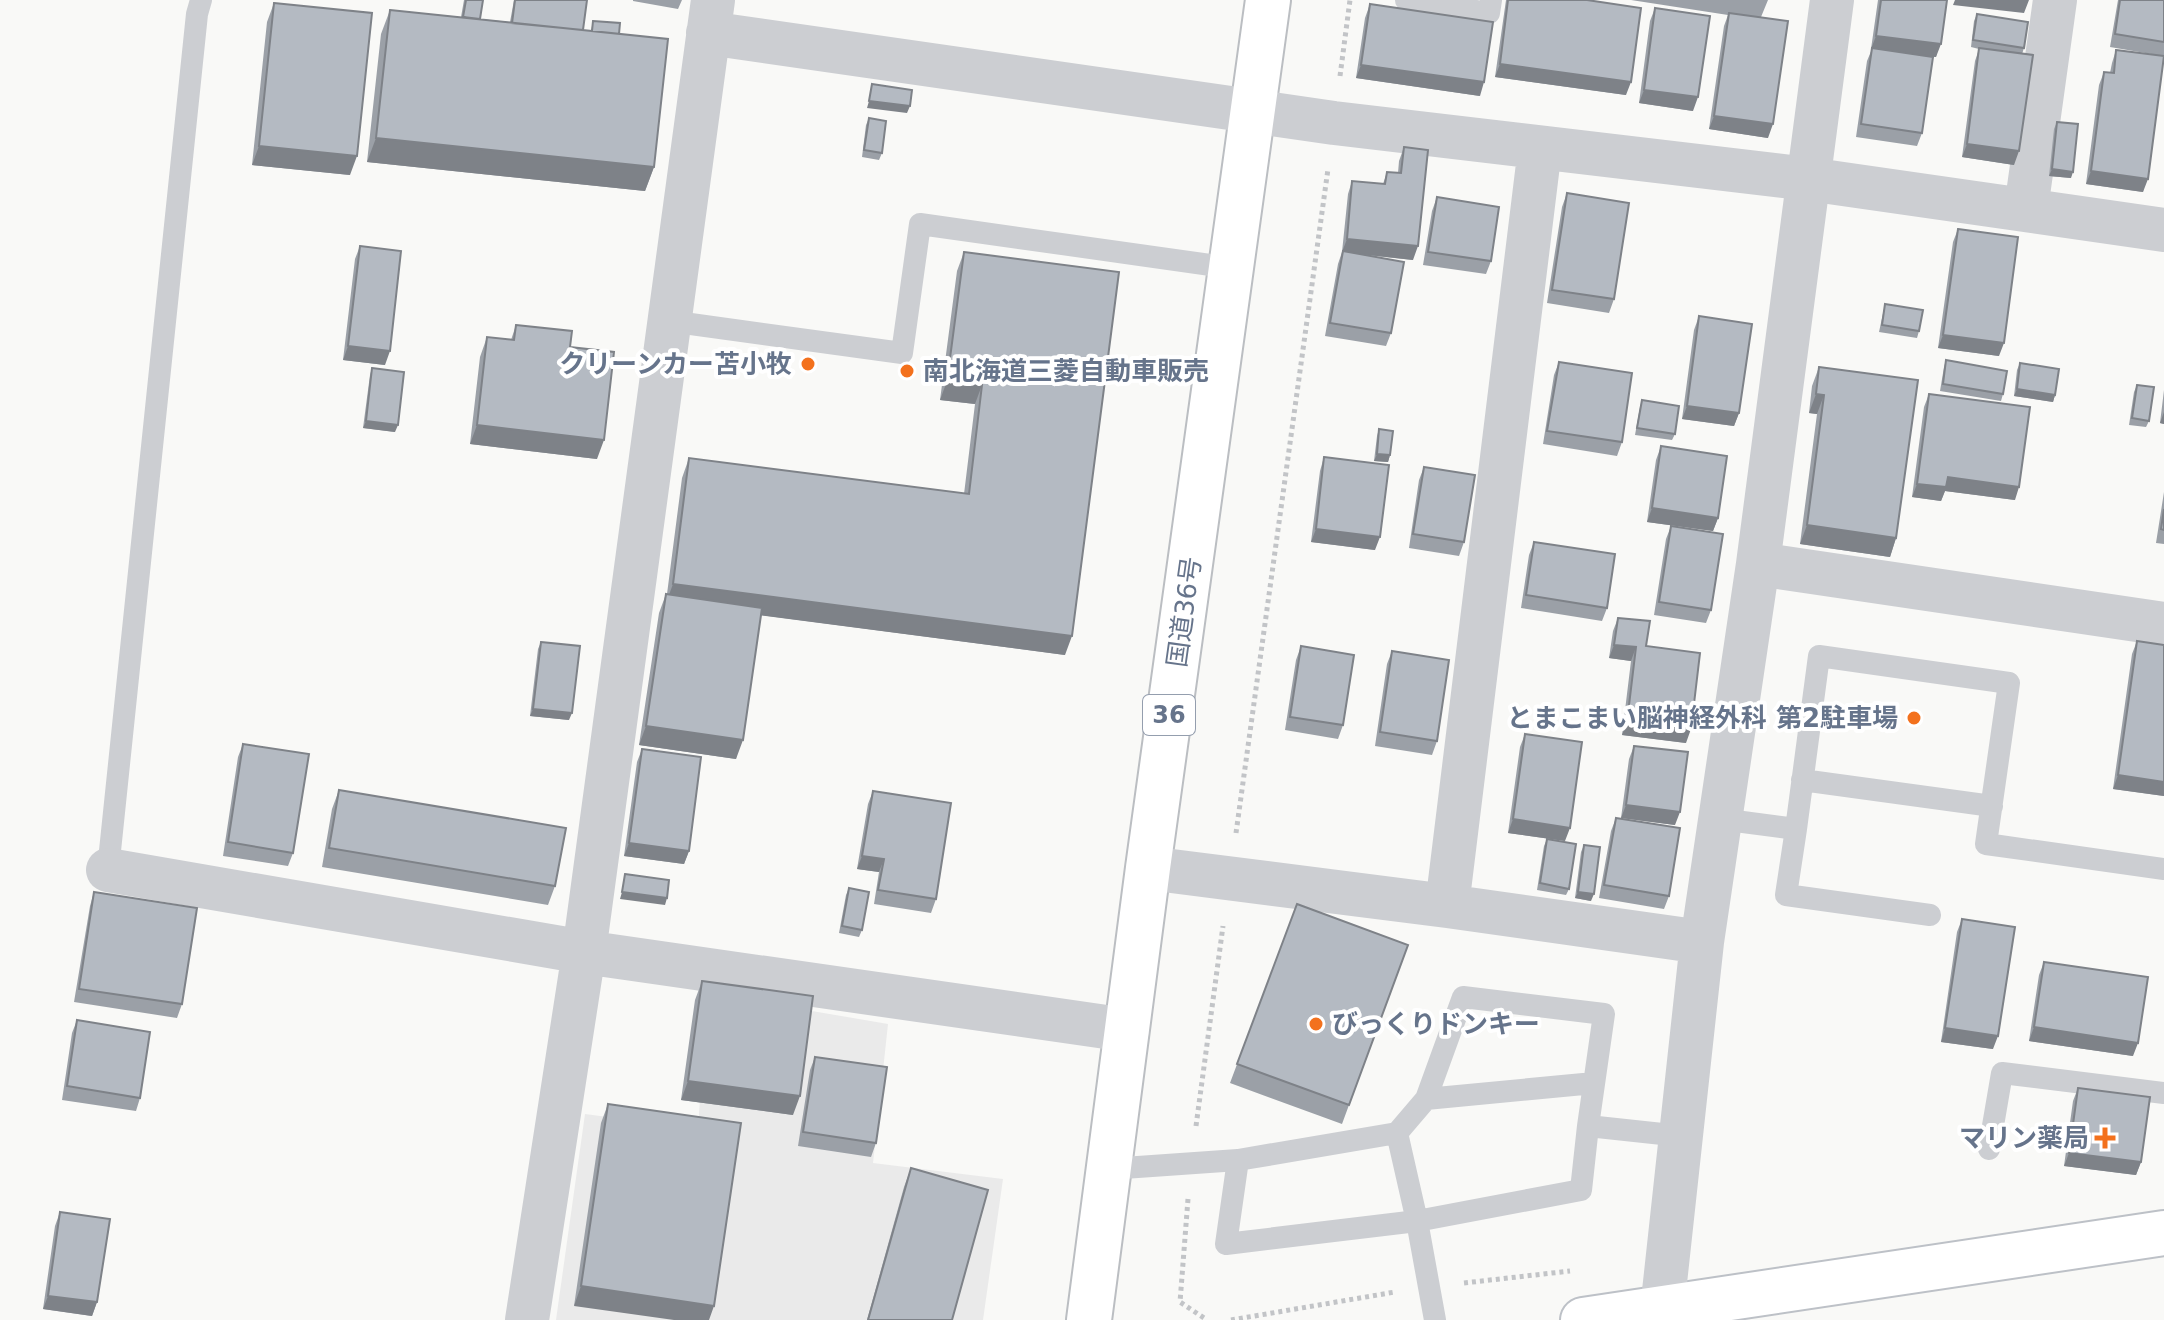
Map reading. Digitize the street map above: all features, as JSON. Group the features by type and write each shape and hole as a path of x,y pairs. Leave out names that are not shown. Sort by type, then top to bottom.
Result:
{"main road":[{"name":"国道36号","path":"1089,1320 1268,0"},
{"path":"1583,1320 2164,1233"}],"street":[{"path":"1662,1310 1702,942 1758,564 1832,0"},
{"path":"2026,209 2055,0"},
{"path":"527,1320 584,952 711,17 1252,111 1808,179 2164,230"},
{"path":"1447,906 1540,148"},
{"path":"1758,564 2164,624"},
{"path":"1148,868 1702,942"},
{"path":"108,870 584,952 1127,1030"}],"lane":[{"path":"108,870 193,46 201,0"},
{"path":"1406,0 1489,13 1491,0"},
{"path":"669,321 902,353 920,224 1232,268"},
{"path":"1930,915 1786,895 1819,656 2009,683 1986,844 2164,869"},
{"path":"1802,780 1992,806"},
{"path":"1720,819 1796,829"},
{"path":"1109,1169 1238,1160 1397,1133 1426,1099 1463,997 1604,1014 1581,1190 1417,1221 1226,1244 1238,1160"},
{"path":"1989,1149 2002,1073 2164,1093"},
{"path":"1426,1099 1594,1083"},
{"path":"1588,1126 1681,1136"},
{"path":"1397,1133 1435,1320"}],"path":[{"path":"1207,1320 1180,1302 1190,1163 1350,0"}],"shaded area":[{"path":"707,993 888,1024 873,1163 1003,1179 983,1320 556,1320 585,1114 698,1129"}],"building":[{"path":"466,0 483,0 480,19 463,17"},
{"path":"515,0 587,0 583,30 512,23"},
{"path":"1508,0 1587,0 1641,8 1631,82 1500,64"},
{"path":"1881,0 1947,0 1941,44 1876,36"},
{"path":"2120,0 2164,0 2164,42 2115,34"},
{"path":"274,3 372,13 357,156 259,146"},
{"path":"1370,4 1493,22 1484,82 1361,65"},
{"path":"1655,8 1710,16 1698,97 1644,90"},
{"path":"390,10 668,39 654,167 376,138"},
{"path":"1729,13 1788,21 1773,124 1714,116"},
{"path":"1977,14 2028,22 2024,48 1973,40"},
{"path":"593,21 620,23 619,34 592,31"},
{"path":"1872,48 1933,57 1922,133 1861,124"},
{"path":"1979,48 2033,55 2019,151 1967,144"},
{"path":"2116,50 2164,56 2148,179 2091,171 2104,72 2114,73"},
{"path":"872,84 912,90 910,106 869,101"},
{"path":"869,118 886,121 882,153 864,150"},
{"path":"2057,122 2078,124 2073,172 2052,169"},
{"path":"1404,147 1428,150 1418,246 1347,239 1352,181 1385,184 1387,172 1401,173"},
{"path":"1567,193 1629,203 1614,299 1552,290"},
{"path":"1437,197 1499,207 1491,261 1428,252"},
{"path":"1958,229 2018,237 2004,343 1943,335"},
{"path":"360,246 401,251 390,351 348,346"},
{"path":"1343,251 1404,262 1391,333 1330,323"},
{"path":"964,252 1119,272 1072,636 673,584 689,458 969,494 982,385 947,381"},
{"path":"1885,304 1923,310 1919,331 1882,325"},
{"path":"1699,316 1752,324 1739,413 1687,406"},
{"path":"516,325 572,331 570,347 614,352 604,440 477,425 487,337 514,340"},
{"path":"1946,360 2007,371 2003,394 1943,384"},
{"path":"1559,362 1632,373 1622,442 1547,431"},
{"path":"2020,363 2059,369 2055,395 2017,389"},
{"path":"1819,367 1918,380 1896,538 1807,525 1824,395 1816,394"},
{"path":"372,368 404,372 398,425 366,421"},
{"path":"2137,385 2154,387 2149,421 2132,418"},
{"path":"1929,394 2030,407 2019,487 1948,477 1946,487 1917,484"},
{"path":"1642,400 1679,406 1675,434 1637,428"},
{"path":"1379,429 1393,431 1390,455 1377,454"},
{"path":"1661,446 1727,456 1718,518 1652,508"},
{"path":"1324,457 1389,465 1380,537 1316,529"},
{"path":"1424,467 1475,475 1464,542 1413,534"},
{"path":"1671,526 1723,534 1711,610 1659,602"},
{"path":"1534,542 1615,554 1607,608 1526,595"},
{"path":"666,594 762,608 743,740 646,726"},
{"path":"1618,618 1650,621 1646,646 1700,653 1691,729 1627,722 1636,647 1614,645"},
{"path":"2137,641 2164,645 2164,782 2118,775"},
{"path":"541,642 580,646 572,713 533,709"},
{"path":"1301,646 1354,655 1343,725 1290,717"},
{"path":"1392,651 1449,660 1437,741 1380,732"},
{"path":"1525,734 1582,742 1570,828 1513,819"},
{"path":"243,744 309,754 293,853 228,842"},
{"path":"1634,746 1688,752 1680,812 1626,805"},
{"path":"642,749 701,757 689,851 629,843"},
{"path":"339,790 566,828 555,886 329,848"},
{"path":"873,791 951,803 936,899 878,890 884,859 862,856"},
{"path":"1616,818 1680,828 1669,896 1604,885"},
{"path":"1547,839 1576,844 1569,889 1540,883"},
{"path":"1584,845 1600,847 1594,894 1578,892"},
{"path":"625,874 669,880 667,898 622,892"},
{"path":"849,888 869,892 862,930 842,926"},
{"path":"94,892 197,908 182,1004 79,989"},
{"name":"びっくりドンキー","path":"1297,904 1408,945 1349,1105 1237,1064"},
{"path":"1962,919 2015,927 1998,1036 1945,1028"},
{"path":"2044,962 2148,977 2138,1043 2034,1027"},
{"path":"702,981 813,996 800,1096 688,1081"},
{"path":"77,1020 150,1032 140,1098 67,1086"},
{"path":"815,1057 887,1067 876,1143 803,1132"},
{"name":"マリン薬局","path":"2078,1088 2150,1097 2141,1162 2069,1153"},
{"path":"608,1104 741,1123 714,1306 581,1286"},
{"path":"911,1168 988,1190 952,1320 868,1320"},
{"path":"60,1212 110,1219 97,1302 48,1296"}],"place":[{"name":"クリーンカー苫小牧","path":"808,364"},
{"name":"南北海道三菱自動車販売","path":"907,371"},
{"name":"とまこまい脳神経外科 第2駐車場","path":"1914,718"},
{"name":"びっくりドンキー","path":"1316,1024"},
{"name":"マリン薬局","path":"2105,1138"}]}
